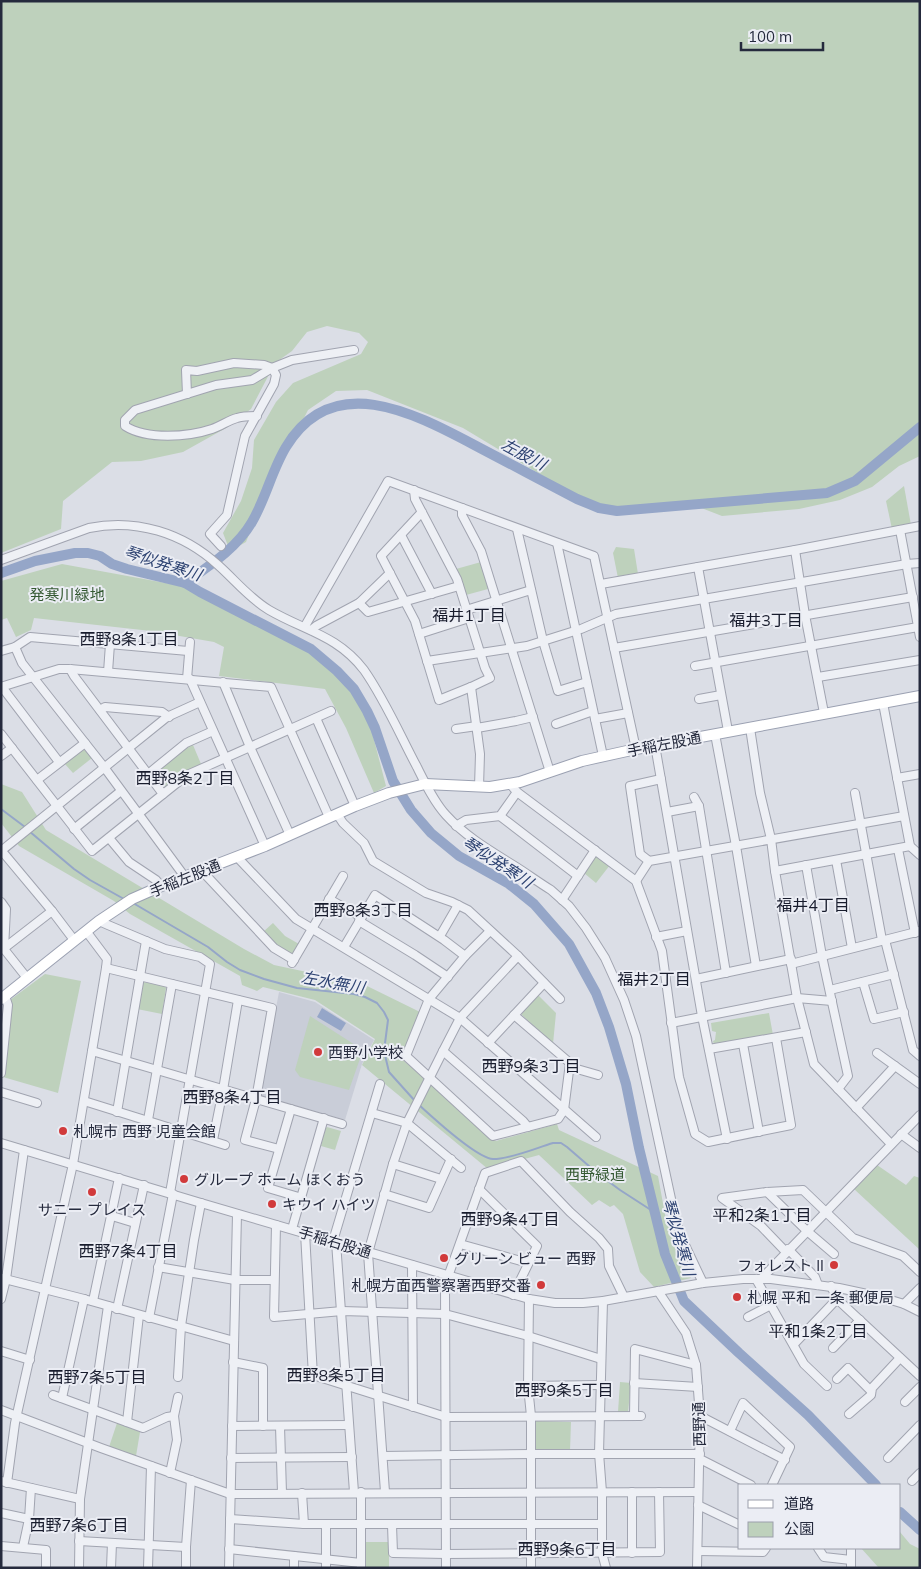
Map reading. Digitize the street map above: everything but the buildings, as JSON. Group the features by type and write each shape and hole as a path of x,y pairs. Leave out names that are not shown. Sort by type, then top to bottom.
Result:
{"main road":[{"name":"手稲左股通","path":"3,998 74,940 129,901 161,886 265,846 376,797 425,784 513,788 520,782 582,761 603,756 920,696"}],"street":[{"path":"257,416 237,418 212,429 184,435 150,435 125,426 125,420 135,410 216,385 252,380 272,368 292,360 354,350"},
{"path":"186,394 186,370 197,371 234,363 264,365 272,368 276,375 274,384 245,436 227,514 210,534 221,546"},
{"path":"308,628 388,481 557,542 594,556 636,749"},
{"path":"414,490 415,499 422,512 457,579 480,653 490,678 438,700 415,621 381,556 422,512"},
{"path":"462,508 462,515 481,551 550,772"},
{"path":"1,560 88,528 118,524 148,528 191,544 228,575 256,602 333,641 346,650 373,684 425,784 444,814 464,834 551,890 578,918 605,958 624,1000 636,1036 676,1222 700,1284 759,1279 831,1286 881,1297 904,1304 920,1312"},
{"path":"601,584 920,526"},
{"path":"517,529 542,641 558,691 587,682"},
{"path":"695,666 812,646 919,633 900,530"},
{"path":"401,535 432,594"},
{"path":"557,542 603,756"},
{"path":"795,550 824,714"},
{"path":"427,661 511,648 542,641 576,631 616,614 920,563"},
{"path":"698,567 728,731"},
{"path":"308,628 316,626 359,603 390,573"},
{"path":"359,603 368,612 459,586"},
{"path":"466,610 531,590"},
{"path":"614,648 913,597"},
{"path":"419,634 469,618"},
{"path":"1,651 15,647 30,636 188,651"},
{"path":"190,642 188,651 188,679 214,731 265,846"},
{"path":"108,672 110,644"},
{"path":"15,647 22,663 104,767 185,877"},
{"path":"818,677 920,660"},
{"path":"70,668 74,676 163,794"},
{"path":"60,762 2,687 60,669 70,668 271,687 333,816 364,843 372,860 426,893 468,910 518,956 560,999"},
{"path":"224,682 250,747 290,835"},
{"path":"471,687 480,754 479,787"},
{"path":"699,699 721,695"},
{"path":"74,940 1,851 168,717 200,702"},
{"path":"883,703 910,846 920,855"},
{"path":"100,710 105,707 162,712 168,717"},
{"path":"1,734 92,852 187,775 331,712"},
{"path":"556,724 594,715 628,712"},
{"path":"456,729 516,722 533,717"},
{"path":"316,718 355,806"},
{"path":"750,728 760,793 771,839 797,998 814,1064 891,1144"},
{"path":"148,774 186,743 214,731"},
{"path":"715,734 756,966"},
{"path":"36,780 85,743"},
{"path":"655,746 702,1016 726,1139"},
{"path":"1,756 12,748"},
{"path":"897,778 920,774"},
{"path":"649,862 640,854 630,786 662,779"},
{"path":"500,816 513,788 636,881 662,950 679,1077 695,1134 708,1142 791,1125 776,1038"},
{"path":"74,829 121,791"},
{"path":"855,793 884,940 913,1050 920,1056"},
{"path":"694,797 698,806 726,973"},
{"path":"667,812 698,806"},
{"path":"456,826 466,820 500,816 578,876"},
{"path":"636,881 649,862 904,816"},
{"path":"109,838 129,862 156,880 161,886"},
{"path":"775,871 910,846"},
{"path":"696,979 756,966 822,956 917,932 898,849"},
{"path":"562,900 595,850"},
{"path":"237,857 296,919 460,1018 596,1137"},
{"path":"836,860 852,948"},
{"path":"806,865 822,956 848,1076 838,1089"},
{"path":"202,871 274,948 293,961 343,876"},
{"path":"344,947 375,895 440,936 465,956"},
{"path":"330,899 448,977"},
{"path":"1,902 6,909 2,950 26,978"},
{"path":"440,936 458,905"},
{"path":"2,950 52,911"},
{"path":"99,921 164,948 200,958 210,964 181,1130 172,1194 149,1318"},
{"path":"80,1499 4,1482 44,1289 73,1164 106,968 107,959 86,931"},
{"path":"490,931 465,956 429,999 406,1056 493,1136 558,1119 564,1110 570,1063"},
{"path":"656,937 687,931"},
{"path":"117,1112 146,941"},
{"path":"386,1492 368,1253 393,1164 407,1123 418,1100 431,1078 460,1018 518,956"},
{"path":"106,968 272,1008 256,1099 245,1140 280,1149"},
{"path":"830,990 894,974"},
{"path":"863,982 874,1019 904,1012"},
{"path":"488,1043 544,983"},
{"path":"148,1120 172,984"},
{"path":"1,1073 8,1005 3,998"},
{"path":"672,1023 797,998 832,1001"},
{"path":"212,1140 223,1090 238,1000"},
{"path":"514,1014 578,1069 598,1075"},
{"path":"709,1050 806,1032"},
{"path":"743,1044 759,1132"},
{"path":"92,1051 342,1124"},
{"path":"443,1051 524,1121 528,1127"},
{"path":"877,1053 920,1084"},
{"path":"856,1108 895,1066"},
{"path":"229,1549 294,1556 326,1564 361,1565 361,1524 352,1457 342,1311 335,1242 380,1084"},
{"path":"1,1092 37,1103"},
{"path":"84,1102 181,1130 225,1145"},
{"path":"290,1109 268,1188 302,1198"},
{"path":"372,1113 407,1123 461,1168"},
{"path":"759,1279 920,1115"},
{"path":"292,1229 324,1118"},
{"path":"901,1134 920,1148"},
{"name":"手稲右股通","path":"1,1143 368,1253 529,1299 568,1303 603,1301 700,1284"},
{"path":"1,1299 24,1150"},
{"path":"384,1194 430,1208 451,1159"},
{"path":"446,1568 445,1285 485,1173 521,1161 570,1212 600,1238 608,1249 609,1266 624,1297"},
{"path":"393,1164 441,1179"},
{"path":"93,1301 119,1178"},
{"path":"117,1309 144,1185"},
{"path":"479,1189 537,1246 513,1295"},
{"path":"818,1285 815,1277 761,1226 722,1198 766,1192 803,1190 853,1238 903,1256 918,1267"},
{"path":"766,1192 834,1254"},
{"path":"178,1377 181,1326 201,1203"},
{"path":"229,1568 237,1214"},
{"path":"112,1216 135,1223"},
{"path":"276,1224 274,1317 342,1311 445,1314 528,1336 601,1359"},
{"path":"305,1233 314,1376"},
{"path":"460,1244 528,1263"},
{"path":"412,1265 413,1407"},
{"path":"158,1267 235,1280 274,1280"},
{"path":"3,1278 234,1341"},
{"path":"759,1279 771,1305 804,1364 828,1386"},
{"path":"831,1286 837,1299 920,1376"},
{"path":"904,1304 920,1288"},
{"name":"西野通","path":"658,1291 686,1333 696,1364 700,1416 697,1568"},
{"path":"62,1398 84,1299"},
{"path":"529,1299 528,1386 532,1416 530,1568"},
{"path":"794,1344 837,1299"},
{"path":"603,1301 599,1454 602,1492 602,1553 606,1568"},
{"path":"748,1317 771,1305"},
{"path":"79,1568 80,1499 108,1306"},
{"path":"127,1422 140,1315"},
{"path":"833,1348 860,1320"},
{"path":"300,1371 446,1417 638,1416 634,1384 635,1349 696,1364"},
{"path":"1,1351 30,1360"},
{"path":"849,1414 871,1395 872,1388 900,1358"},
{"path":"234,1362 263,1368 263,1426"},
{"path":"837,1379 848,1368 871,1391"},
{"path":"634,1384 698,1387"},
{"path":"528,1386 600,1385"},
{"path":"905,1402 920,1387"},
{"path":"53,1395 143,1428 174,1416"},
{"path":"170,1473 177,1440 174,1416 178,1397"},
{"path":"730,1431 743,1403 790,1447 773,1484"},
{"path":"1,1410 230,1494 698,1492"},
{"path":"700,1416 785,1460"},
{"path":"232,1426 350,1425"},
{"path":"888,1458 920,1425"},
{"path":"280,1426 282,1493"},
{"path":"382,1456 599,1454 700,1457 749,1484"},
{"path":"231,1458 352,1457"},
{"path":"148,1568 151,1466"},
{"path":"912,1481 920,1473"},
{"path":"186,1568 191,1480"},
{"path":"23,1548 31,1488"},
{"path":"632,1492 632,1553"},
{"path":"392,1524 393,1553 660,1552 659,1492"},
{"path":"302,1493 304,1524"},
{"path":"698,1505 738,1524"},
{"path":"1,1513 28,1519"},
{"path":"230,1519 304,1524 601,1524"},
{"path":"326,1524 326,1564"},
{"path":"79,1541 186,1547"},
{"path":"111,1568 112,1543"},
{"path":"1,1546 46,1550 46,1568"},
{"path":"698,1551 763,1552 765,1549"},
{"path":"819,1549 824,1558 851,1564 851,1549"},
{"path":"294,1556 294,1568"}],"shaded area":[{"name":"西野小学校","path":"279,992 315,1002 374,1040 362,1064 345,1120 262,1096 260,1093"}],"green space":[{"path":"1,1 920,1 920,456 899,466 872,487 840,500 799,509 722,516 686,502 607,507 563,488 463,428 367,390 336,391 308,410 286,454 268,481 246,542 230,551 223,533 241,501 252,468 254,440 276,402 293,383 361,354 368,342 359,333 327,326 307,332 292,351 275,363 251,409 226,428 183,452 141,461 112,462 63,501 61,529 1,553"},
{"path":"904,486 911,525 892,529 886,501"},
{"path":"616,547 634,549 638,574 618,578 613,553"},
{"path":"481,562 488,589 466,595 456,569"},
{"name":"発寒川緑地","path":"62,564 182,586 288,641 308,649 353,691 372,732 386,786 374,793 346,728 325,689 219,676 224,647 214,642 151,631 34,618 31,630 16,637 7,618 1,620 1,581"},
{"path":"193,745 201,764 186,771 167,787 163,787 154,776 155,773 186,748"},
{"path":"84,748 92,758 73,773 64,763"},
{"name":"西野緑道","path":"1,784 22,792 46,830 244,949 274,965 363,984 420,1012 403,1060 496,1141 557,1124 559,1130 658,1176 666,1220 691,1278 654,1287 640,1272 623,1214 614,1205 610,1207 599,1200 592,1205 539,1155 488,1169 362,1065 375,1039 315,1000 263,987 257,991 242,985 240,976 130,914 114,901 19,846 1,823"},
{"path":"595,856 599,856 610,865 596,883 584,873"},
{"path":"273,923 285,936 299,944 293,954 290,955 277,947 263,932"},
{"path":"45,974 81,981 58,1093 3,1077 10,1000"},
{"path":"143,982 165,986 162,1014 137,1009"},
{"path":"538,995 556,1013 553,1044 521,1012"},
{"path":"769,1013 773,1035 714,1045 713,1041 715,1040 716,1032 712,1031 711,1023"},
{"path":"310,1016 363,1050 349,1090 300,1077 295,1070"},
{"path":"327,1127 341,1131 335,1150 321,1146"},
{"path":"877,1165 906,1185 914,1176 920,1178 920,1250 854,1189"},
{"path":"620,1382 631,1383 628,1412 618,1412"},
{"path":"534,1422 571,1422 570,1451 534,1452"},
{"path":"117,1423 140,1432 136,1456 109,1447"},
{"path":"901,1533 910,1544 920,1549 920,1568 878,1567 862,1549 901,1549"},
{"path":"366,1542 389,1542 389,1568 366,1568"}],"water":[{"path":"322,1008 346,1023 341,1031 317,1017"}],"waterway":[{"name":"左股川","path":"185,583 222,556 239,540 257,513 286,447 306,423 328,409 352,404 378,406 404,413 456,435 577,499 599,508 617,511 827,493 855,481 920,427"},
{"name":"琴似発寒川","path":"1,573 35,561 75,553 88,553 100,556 112,564 127,569 185,583 311,649 337,671 354,689 367,711 375,728 393,781 411,810 431,833 459,856 509,884 534,904 569,944 596,993 609,1027 626,1084 639,1148 665,1254 684,1301 808,1415 875,1484"},
{"name":"左水無川","path":"1,809 25,827"},
{"name":"左水無川","path":"29,831 74,869 124,899"},
{"name":"左水無川","path":"133,903 208,947 240,970 297,988 354,994 377,1003 388,1020 384,1051 389,1072 415,1101"},
{"name":"左水無川","path":"418,1104 476,1152 493,1159 500,1159 553,1143 561,1143 597,1173 654,1212"},
{"name":"琴似発寒川","path":"901,1513 920,1530"}],"place":[{"name":"西野小学校","path":"318,1052"},
{"name":"札幌市 西野 児童会館","path":"63,1131"},
{"name":"グループ ホーム ほくおう","path":"184,1179"},
{"name":"サニー プレイス","path":"92,1192"},
{"name":"キウイ ハイツ","path":"272,1204"},
{"name":"グリーン ビュー 西野","path":"444,1258"},
{"name":"フォレスト II","path":"834,1265"},
{"name":"札幌方面西警察署西野交番","path":"541,1285"},
{"name":"札幌 平和 一条 郵便局","path":"737,1297"}],"district":[{"name":"福井1丁目","path":"469,615"},
{"name":"福井3丁目","path":"766,620"},
{"name":"西野8条1丁目","path":"129,639"},
{"name":"西野8条2丁目","path":"185,778"},
{"name":"福井4丁目","path":"813,905"},
{"name":"西野8条3丁目","path":"363,910"},
{"name":"福井2丁目","path":"654,979"},
{"name":"西野9条3丁目","path":"531,1066"},
{"name":"西野8条4丁目","path":"232,1097"},
{"name":"平和2条1丁目","path":"762,1215"},
{"name":"西野9条4丁目","path":"510,1219"},
{"name":"西野7条4丁目","path":"128,1251"},
{"name":"平和1条2丁目","path":"818,1331"},
{"name":"西野8条5丁目","path":"336,1375"},
{"name":"西野7条5丁目","path":"97,1377"},
{"name":"西野9条5丁目","path":"564,1390"},
{"name":"西野7条6丁目","path":"79,1525"},
{"name":"西野9条6丁目","path":"567,1549"}]}
